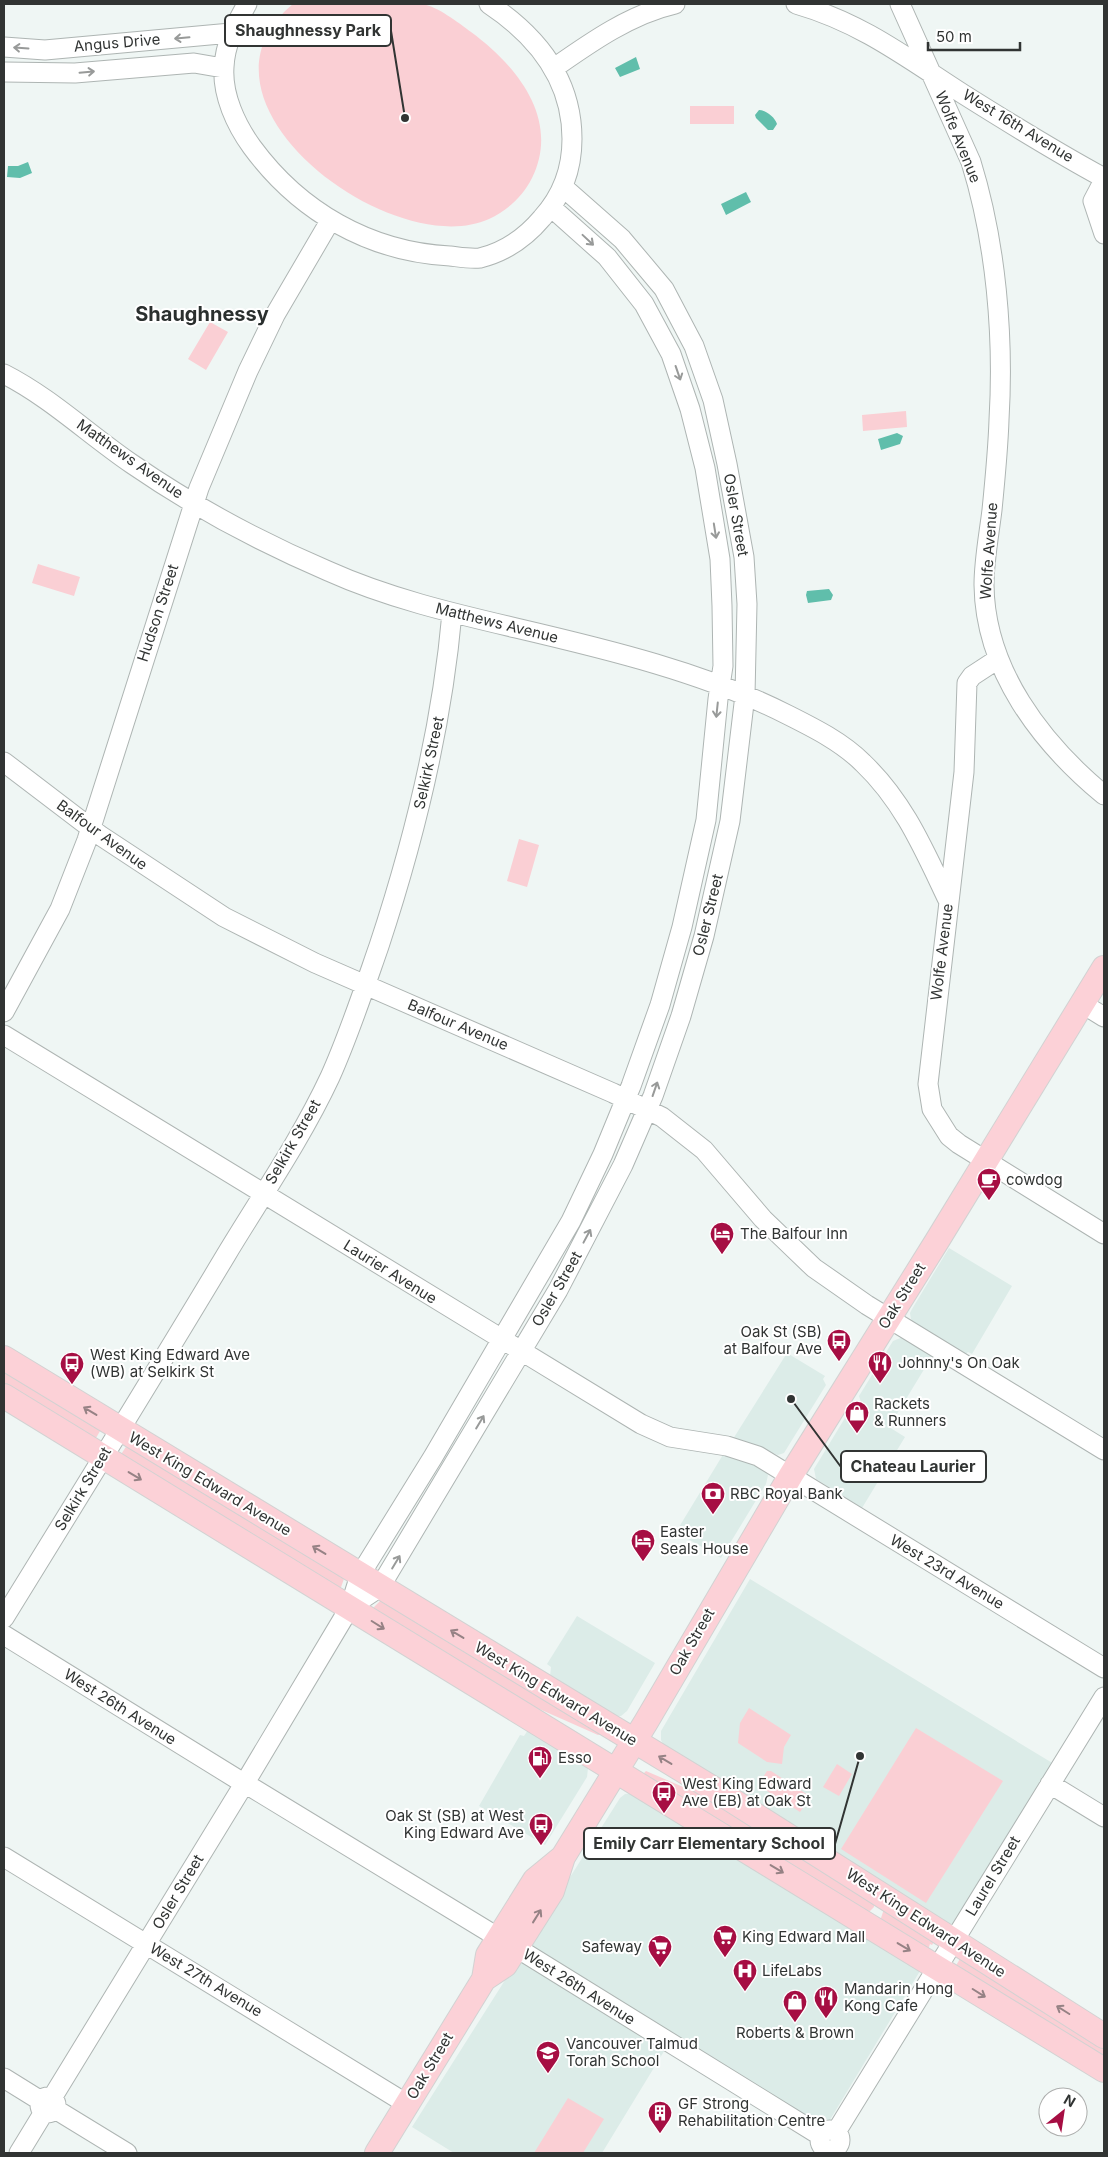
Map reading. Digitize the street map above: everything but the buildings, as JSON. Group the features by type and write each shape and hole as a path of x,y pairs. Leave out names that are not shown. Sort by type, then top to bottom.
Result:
{"main road":[{"name":"Oak Street","path":"377,2153 484,1979 505,1965 508,1943 552,1891 563,1856 634,1741 791,1475 1104,968"},
{"name":"West King Edward Avenue","path":"4,1358 634,1741 1104,2036"},
{"name":"West King Edward Avenue","path":"4,1396 1104,2070"},
{"path":"870,1926 878,1911 882,1895"}],"street":[{"path":"247,4 231,33 224,68 226,94 240,131 270,171 305,204 330,221 388,245 430,255 478,258 505,250 534,227 552,208 563,187 572,159 572,129 564,88 554,68 540,50 506,15 489,4"},
{"path":"554,68 595,40 628,22 675,4"},
{"name":"West 16th Avenue","path":"796,4 816,10 887,43 932,73 1104,179"},
{"name":"Wolfe Avenue","path":"900,4 971,162 979,187 992,266 999,346 1000,409 996,478 984,583 986,614 998,659 972,676 967,683 964,772 928,1084 930,1102 932,1109 949,1136 1104,1234"},
{"name":"Angus Drive","path":"4,47 45,50 231,33"},
{"name":"Angus Drive","path":"4,72 75,73 194,63 224,68"},
{"path":"1104,179 1093,201 1093,206 1104,234"},
{"name":"Osler Street","path":"350,1607 380,1587 521,1352 590,1232 623,1165 647,1110 680,1016 704,936 730,821 745,695 748,604 744,557 713,400 694,346 664,289 622,239 563,187"},
{"name":"Osler Street","path":"19,2153 350,1607 360,1575 433,1457 571,1221 603,1154 625,1099 660,1005 682,927 706,820 724,640 720,559 705,468 690,409 671,354 644,304 607,258 552,208"},
{"name":"Hudson Street","path":"4,1012 60,909 90,828 194,503 248,370 274,315 330,221"},
{"name":"Matthews Avenue","path":"4,374 48,399 130,463 194,503 279,549 331,573 403,599 602,650 720,685 822,732 863,762 902,807 948,900"},
{"name":"Selkirk Street","path":"4,1618 263,1194 330,1077 365,985 396,894 420,811 439,719 452,613"},
{"path":"998,659 1011,687 1045,736 1080,774 1104,795"},
{"name":"Balfour Avenue","path":"4,762 90,828 224,917 315,964 625,1099 677,1127 704,1150 763,1219 814,1268 888,1318 1104,1450"},
{"path":"1083,1004 1104,1017"},
{"name":"Laurier Avenue","path":"4,1035 501,1340 656,1432 685,1441 735,1448 758,1456 791,1475"},
{"name":"West 23rd Avenue","path":"791,1475 1104,1668"},
{"name":"West 26th Avenue","path":"4,1635 508,1943 832,2145"},
{"name":"Laurel Street","path":"832,2145 937,1967 1104,1698"},
{"path":"1050,1784 1104,1817"},
{"name":"West 27th Avenue","path":"4,1857 407,2104"},
{"path":"4,2078 127,2153"}],"shaded area":[{"path":"407,3 428,5 448,15 488,45 518,77 529,95 537,115 541,135 540,156 532,178 519,197 509,207 489,219 448,226 401,218 353,196 310,164 278,126 260,85 264,43 293,4"},
{"path":"636,57 640,69 620,77 615,68"},
{"path":"690,106 734,106 734,124 690,124"},
{"path":"759,110 772,116 777,124 773,130 768,130 756,118 755,115"},
{"path":"28,162 32,173 20,178 7,177 8,166 18,166"},
{"path":"746,192 751,202 726,215 721,204"},
{"path":"210,322 228,332 206,370 188,359"},
{"path":"906,411 907,427 863,431 862,415"},
{"path":"897,433 903,436 900,444 881,450 878,439"},
{"path":"38,564 80,577 74,596 32,583"},
{"path":"829,589 833,595 831,600 808,603 807,591"},
{"path":"519,839 539,845 527,887 507,881"},
{"path":"949,1248 1012,1286 972,1354 968,1352 965,1355 913,1323 911,1319 910,1313 912,1309"},
{"path":"903,1337 934,1353 889,1427 905,1437 862,1508 816,1479 814,1469 848,1413 852,1411 857,1413 862,1405 859,1396 893,1341"},
{"path":"787,1353 825,1376 823,1379 826,1385 784,1453 778,1455 733,1439"},
{"path":"4,1365 103,1426 93,1443 4,1388"},
{"path":"129,1442 346,1573 339,1593 120,1456"},
{"path":"724,1453 739,1457 765,1469 768,1475 766,1484 721,1558 676,1532"},
{"path":"750,1579 1054,1764 955,1923 950,1925 663,1744 661,1731"},
{"path":"382,1599 602,1734 598,1735 528,1704 371,1610"},
{"path":"577,1616 655,1663 627,1711 621,1716 617,1716 550,1677 551,1667 547,1664"},
{"path":"749,1708 791,1735 784,1747 782,1764 767,1762 738,1743 740,1723"},
{"path":"916,1728 1003,1781 926,1903 841,1849"},
{"path":"528,1730 588,1768 587,1777 545,1845 479,1806 520,1735 524,1736"},
{"path":"837,1764 852,1774 839,1796 823,1787"},
{"path":"646,1771 718,1802 874,1904 874,1907 868,1913 651,1782 644,1773"},
{"path":"767,1771 771,1771 811,1797 800,1812 761,1787 760,1782"},
{"name":"King Edward Mall","path":"633,1793 920,1971 828,2123 821,2125 532,1947 531,1939 620,1798 625,1794"},
{"path":"885,1906 935,1940 932,1945 930,1944 927,1952 880,1921"},
{"path":"961,1957 1104,2044 1104,2062 954,1969"},
{"name":"Vancouver Talmud Torah School","path":"523,1961 666,2048 602,2153 454,2153 412,2127 514,1966 517,1962"},
{"path":"568,2098 604,2119 583,2153 534,2153"}],"place":[{"name":"Shaughnessy Park","path":"405,118"},
{"name":"cowdog","path":"989,1201"},
{"name":"The Balfour Inn","path":"722,1255"},
{"name":"Oak St (SB) at Balfour Ave","path":"839,1362"},
{"name":"Johnny's On Oak","path":"880,1384"},
{"name":"West King Edward Ave (WB) at Selkirk St","path":"72,1385"},
{"name":"Chateau Laurier","path":"791,1399"},
{"name":"Rackets & Runners","path":"857,1434"},
{"name":"RBC Royal Bank","path":"713,1515"},
{"name":"Easter Seals House","path":"643,1562"},
{"name":"Emily Carr Elementary School","path":"860,1756"},
{"name":"Esso","path":"540,1779"},
{"name":"West King Edward Ave (EB) at Oak St","path":"664,1814"},
{"name":"Oak St (SB) at West King Edward Ave","path":"541,1846"},
{"name":"King Edward Mall","path":"725,1958"},
{"name":"Safeway","path":"660,1968"},
{"name":"LifeLabs","path":"745,1992"},
{"name":"Mandarin Hong Kong Cafe","path":"826,2019"},
{"name":"Roberts & Brown","path":"795,2023"},
{"name":"Vancouver Talmud Torah School","path":"548,2074"},
{"name":"GF Strong Rehabilitation Centre","path":"660,2134"}],"district":[{"name":"Shaughnessy","path":"202,314"}]}
